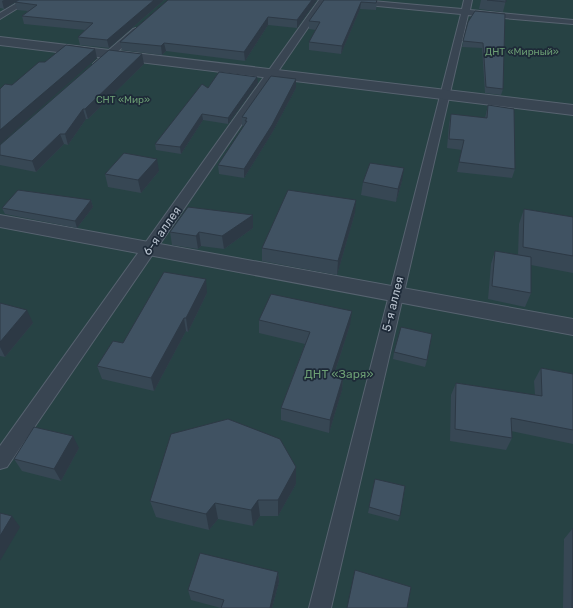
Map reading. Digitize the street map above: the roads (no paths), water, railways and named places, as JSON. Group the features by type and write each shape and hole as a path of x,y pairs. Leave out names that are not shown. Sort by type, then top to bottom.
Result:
{"street":[{"path":"0,41 573,110"},
{"path":"0,222 573,327"}],"lane":[{"path":"0,17 27,0"},
{"name":"6-я аллея","path":"0,461 323,0"},
{"path":"336,0 466,6 573,22"},
{"name":"5-я аллея","path":"320,608 446,95 466,6"},
{"path":"92,70 143,25"}],"park label":[{"name":"ДНТ «Мирный»","path":"522,51"},
{"name":"СНТ «Мир»","path":"123,99"},
{"name":"ДНТ «Заря»","path":"339,374"}]}
